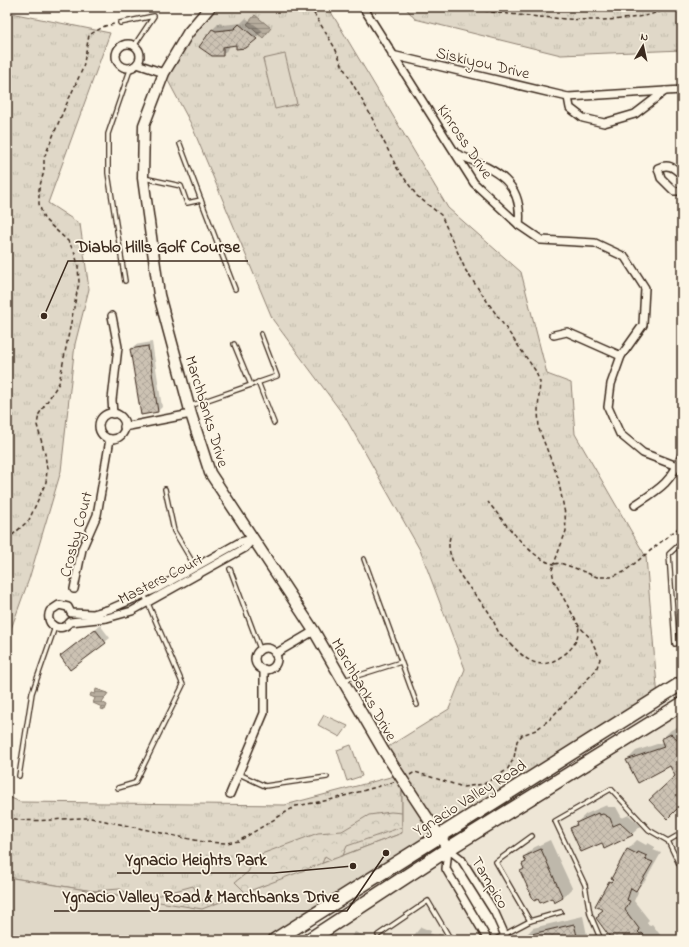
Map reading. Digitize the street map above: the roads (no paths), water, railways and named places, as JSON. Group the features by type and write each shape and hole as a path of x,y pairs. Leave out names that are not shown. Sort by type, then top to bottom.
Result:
{"highway":[{"name":"Ygnacio Valley Road","path":"275,940 682,683"},
{"name":"Ygnacio Valley Road","path":"309,940 448,849 682,704"}],"street":[{"name":"Marchbanks Drive","path":"210,7 188,33 164,73 144,125 143,178 159,295 190,410 210,473 314,631 402,780 448,849"},
{"name":"Kinross Drive","path":"363,7 474,183 519,225 541,240 595,243 625,258 645,288 644,325 621,356 611,384 608,408 620,434 643,453 680,467"},
{"path":"134,66 140,56 137,49 134,46 123,45 116,53 116,60 121,66 134,66 164,73"},
{"name":"Siskiyou Drive","path":"392,55 568,97 682,90"},
{"path":"568,97 570,108 583,118 604,123 635,114 666,91"},
{"path":"457,154 502,176 512,186 519,200 521,211 519,225"},
{"path":"682,175 673,167 665,165 658,168 660,178 674,191 682,191"},
{"path":"112,316 118,348 112,400 113,414"},
{"path":"554,335 567,332 621,356"},
{"path":"124,427 190,410"},
{"path":"113,414 122,420 124,427 120,436 110,439 103,436 99,426 105,415 113,414"},
{"name":"Crosby Court","path":"74,590 82,549 97,515 110,439"},
{"path":"635,505 664,486 680,467 682,455"},
{"name":"Masters Court","path":"253,539 245,548 149,603 132,611 107,618 70,622 64,628 55,627 50,623 48,617 50,611 56,606 64,606 71,614 93,614 158,588 240,542 253,539"},
{"path":"275,654 314,631"},
{"path":"267,648 275,654 276,660 273,666 264,669 258,666 255,660 256,654 260,649 267,648"},
{"path":"230,794 264,713 264,669"},
{"name":"Tampico","path":"448,849 461,859 495,913 506,937"},
{"name":"Tampico","path":"448,849 446,869 488,940"}],"lane":[{"path":"120,23 154,16 134,46"},
{"path":"125,281 108,172 108,134 134,66"},
{"path":"180,144 235,289"},
{"path":"143,178 181,186 187,203 201,200"},
{"path":"190,410 258,382 277,376 261,334"},
{"path":"234,344 251,385"},
{"path":"258,382 274,423"},
{"path":"165,489 174,531 196,566 198,575"},
{"path":"675,644 669,554 682,542"},
{"path":"364,559 417,706"},
{"path":"230,568 260,649"},
{"path":"118,788 135,783 183,685 144,594"},
{"path":"19,776 32,693 55,627"},
{"path":"343,681 401,662"},
{"path":"239,774 265,786 327,777"},
{"path":"601,940 590,914 585,885 555,821 611,789 649,830 668,841 682,870"},
{"path":"668,841 682,833"},
{"path":"530,921 496,862 532,836"},
{"path":"378,935 428,901 451,940"},
{"path":"494,940 506,937 530,921 561,912"}],"place":[{"name":"Diablo Hills Golf Course","path":"44,316"},
{"name":"Ygnacio Valley Road & Marchbanks Drive","path":"386,853"},
{"name":"Ygnacio Heights Park","path":"353,866"}]}
